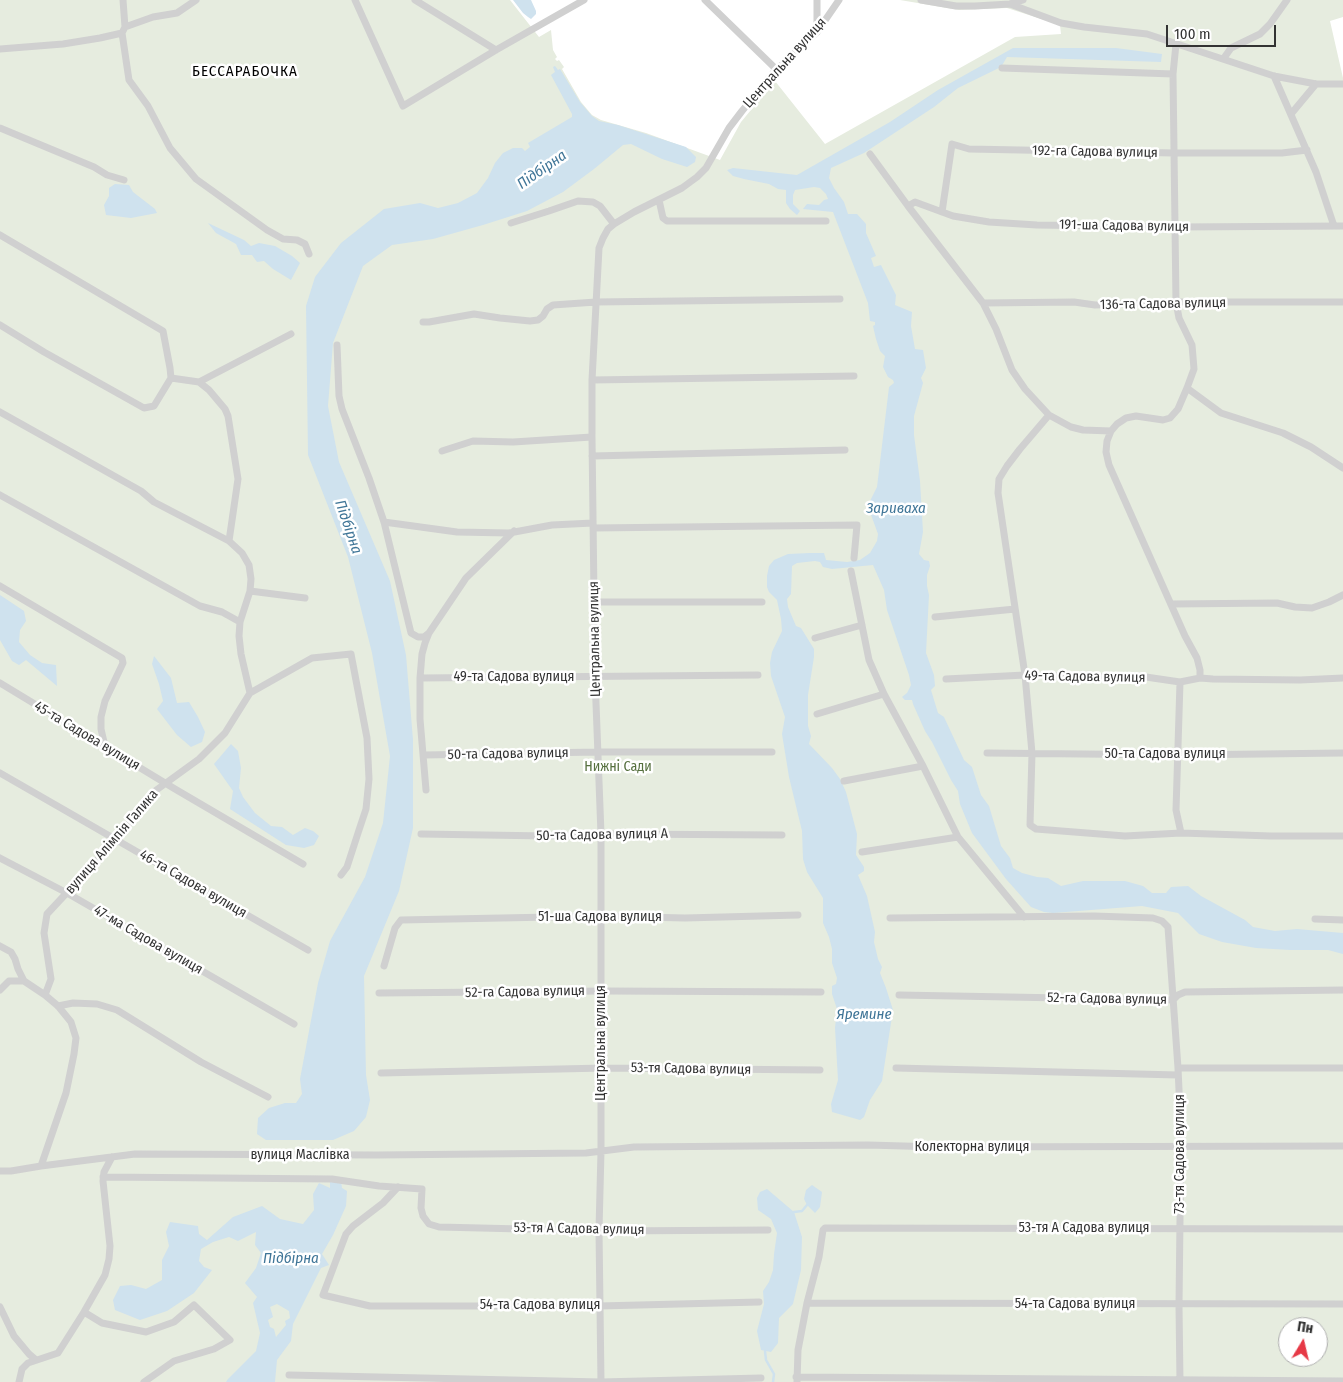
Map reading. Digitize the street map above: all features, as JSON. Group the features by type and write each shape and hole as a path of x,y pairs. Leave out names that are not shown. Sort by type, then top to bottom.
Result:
{"street":[{"path":"123,0 129,80 148,106 170,148 196,179 267,230 283,239 297,240 305,244 309,254"},
{"path":"0,49 62,44 100,38 153,17 177,13 196,0"},
{"path":"355,0 403,106 584,0"},
{"path":"415,0 496,50"},
{"path":"705,0 777,70"},
{"path":"817,0 817,32"},
{"name":"Центральна вулиця","path":"601,1382 599,1230 602,1151 601,834 595,677 592,456 592,380 599,248 608,229 614,224 682,188 706,168 738,116 777,70 817,32 839,0"},
{"path":"921,0 956,6 993,6 1023,0"},
{"path":"1224,58 1231,48 1260,34 1270,24 1287,0"},
{"path":"1010,4 1061,23 1144,33 1274,76 1316,84 1343,84"},
{"path":"1176,44 1172,74 1176,302 1179,318 1192,345 1194,369 1178,409 1170,418 1164,420 1136,416 1126,418 1111,431 1106,452 1109,465 1170,604 1197,658 1200,678"},
{"path":"1002,68 1172,74"},
{"path":"1274,76 1316,172 1334,226"},
{"path":"1291,114 1316,84"},
{"path":"0,128 94,167 106,175 124,180"},
{"name":"192-га Садова вулиця","path":"942,212 952,144 969,150 1174,153 1307,150"},
{"path":"870,154 983,303 996,329 1012,370 1025,389 1050,415 1071,427 1083,430 1111,431"},
{"path":"660,200 663,218 667,221 826,221"},
{"path":"511,222 578,201 593,202 600,206 614,224"},
{"name":"191-ша Садова вулиця","path":"908,206 916,202 953,216 1037,225 1176,227 1343,226"},
{"path":"0,235 163,331 171,378 154,406 144,408 0,326"},
{"path":"423,322 474,314 530,321 538,320 543,316 546,309 552,305 596,302 840,299"},
{"name":"136-та Садова вулиця","path":"983,303 1074,302 1095,306 1176,302 1343,302"},
{"path":"199,382 291,334"},
{"path":"337,345 339,396 342,409 384,522 411,633 418,637 428,636"},
{"path":"592,380 854,376"},
{"path":"171,378 199,382 209,390 225,409 228,416 238,479 229,541"},
{"path":"1187,388 1222,413 1283,434 1310,447 1343,468"},
{"path":"0,412 141,491 154,502 229,541 242,553 249,565 251,579 250,592 240,622 239,636 250,693 312,658 351,654 367,738 369,779 366,809 347,867 340,875"},
{"path":"1050,415 1020,449 999,479 998,494 1025,675 1032,752 1030,822 1032,827 1036,829 1125,836 1181,833 1343,836"},
{"path":"442,451 472,441 513,442 592,437"},
{"path":"592,456 845,450"},
{"path":"0,495 200,606 222,612 240,622"},
{"path":"384,522 457,532 509,533 552,525 857,525 854,558"},
{"path":"426,790 420,719 420,678 422,654 428,636 466,578 514,531"},
{"path":"851,571 869,660 884,694 923,766 958,838 1024,917"},
{"path":"0,586 122,658 123,663 105,701 101,717 101,729 104,742 108,748"},
{"path":"250,592 305,598"},
{"path":"1170,604 1277,603 1312,608 1343,595"},
{"path":"595,602 762,602"},
{"path":"935,618 1015,609"},
{"path":"815,638 862,625"},
{"name":"49-та Садова вулиця","path":"420,678 758,675"},
{"name":"49-та Садова вулиця","path":"946,679 1025,675 1139,676 1180,682 1200,678 1290,680 1343,678"},
{"path":"1180,682 1176,810 1181,833"},
{"name":"45-та Садова вулиця","path":"0,683 303,864"},
{"name":"вулиця Алімпія Галика","path":"45,995 51,979 44,933 47,914 116,840 154,791 200,759 225,732 250,693"},
{"path":"817,714 884,694"},
{"name":"50-та Садова вулиця","path":"424,755 772,752"},
{"name":"50-та Садова вулиця","path":"987,753 1179,755 1343,753"},
{"path":"844,781 923,766"},
{"name":"46-та Садова вулиця","path":"0,773 308,950"},
{"name":"50-та Садова вулиця А","path":"421,834 548,836 601,834 782,835"},
{"path":"862,852 958,838"},
{"name":"47-ма Садова вулиця","path":"0,858 67,893 294,1024"},
{"name":"51-ша Садова вулиця","path":"384,966 396,928 401,920 601,916 685,918 798,915"},
{"name":"73-тя Садова вулиця","path":"1024,917 1094,916 1153,918 1162,921 1168,927 1178,1071 1181,1148 1180,1381"},
{"path":"890,918 1024,917"},
{"path":"1315,920 1343,920"},
{"path":"0,946 10,952 24,981 58,1006 71,1022 76,1038 66,1093 41,1166"},
{"path":"0,990 9,981 24,981"},
{"name":"52-га Садова вулиця","path":"899,995 1173,1000 1184,992 1343,990"},
{"name":"52-га Садова вулиця","path":"379,993 821,992"},
{"path":"58,1006 73,1003 97,1004 117,1010 201,1062 268,1097"},
{"name":"53-тя Садова вулиця","path":"381,1072 601,1068 820,1070"},
{"path":"896,1068 1178,1071 1343,1068"},
{"name":"Колекторна вулиця","path":"602,1151 634,1148 868,1145 1181,1148 1343,1146"},
{"name":"вулиця Маслівка","path":"0,1171 112,1157 164,1154 377,1155 586,1153 602,1151"},
{"path":"19,1382 22,1369 32,1362 58,1353 84,1312 104,1275 109,1259 110,1246 103,1177 112,1157"},
{"path":"103,1177 332,1179 398,1187"},
{"name":"53-тя А Садова вулиця","path":"398,1187 422,1189 421,1208 423,1216 429,1224 439,1227 599,1230 768,1230"},
{"name":"54-та Садова вулиця","path":"398,1187 383,1203 353,1226 346,1234 323,1295 370,1306 599,1306 759,1302"},
{"name":"53-тя А Садова вулиця","path":"807,1303 825,1228 1343,1229"},
{"path":"807,1303 798,1350 796,1380 1343,1380"},
{"name":"54-та Садова вулиця","path":"807,1303 1343,1304"},
{"path":"84,1312 102,1323 146,1332 174,1322 194,1305 230,1340 214,1349 174,1361 144,1382"},
{"path":"0,1307 14,1336 29,1354 32,1362"},
{"path":"289,1375 601,1382 760,1378"}],"green space":[{"name":"Нижні Сади","path":"0,0 510,0 539,37 551,30 553,50 557,57 555,59 559,60 564,67 562,69 581,102 592,115 601,120 646,133 720,160 741,122 775,81 825,144 1015,37 1061,34 1060,25 1007,8 959,10 900,0 1343,0 1343,17 1330,21 1343,78 1343,1382 0,1382"}],"water":[{"path":"513,0 531,0 536,14 531,19 523,13"},
{"name":"Зариваха","path":"1013,48 1116,48 1162,54 1161,62 1007,57 1001,67 958,88 934,107 864,153 831,168 829,178 844,202 848,214 857,214 866,224 866,233 876,256 871,258 874,267 881,265 896,295 895,305 912,312 911,326 915,349 923,350 926,368 921,378 923,383 914,416 914,435 920,481 923,532 919,554 924,560 929,561 930,566 927,575 929,595 926,653 934,675 935,686 931,690 938,713 944,717 964,760 972,767 981,795 989,806 1001,846 1010,858 1013,868 1022,873 1048,878 1061,886 1083,881 1125,881 1143,886 1152,893 1166,893 1171,887 1188,886 1201,896 1245,920 1253,927 1275,931 1297,929 1343,933 1343,954 1328,950 1256,948 1222,942 1199,934 1178,913 1142,906 1053,913 1031,907 1006,879 972,833 960,804 958,791 925,731 912,700 905,700 902,697 907,693 911,685 909,675 887,610 884,590 873,565 832,569 823,567 820,562 815,561 797,563 792,566 791,594 787,599 788,607 796,626 801,628 814,649 808,695 808,726 811,736 809,744 832,768 846,792 857,834 856,855 864,867 864,871 858,875 867,896 875,932 874,942 882,967 880,973 893,1010 882,1081 870,1100 864,1117 860,1120 832,1112 831,1104 838,1080 835,1028 837,1009 832,994 832,986 836,984 837,978 832,963 832,949 829,937 823,923 823,898 807,872 803,859 802,831 789,777 782,734 785,717 771,676 770,663 772,652 782,631 777,600 769,592 767,576 769,566 774,560 788,554 824,553 826,560 847,562 860,560 870,553 877,541 878,534 870,512 870,501 877,487 889,387 894,383 888,377 883,367 885,356 880,351 876,339 873,326 875,322 870,321 868,303 833,212 803,209 807,204 819,205 828,199 826,194 820,188 814,187 795,190 793,204 800,211 797,215 786,203 786,190 733,176 727,170 733,168 797,175 890,122 938,90"},
{"path":"555,66 558,70 560,69 580,102 599,121 618,125 686,147 696,157 695,162 687,167 662,159 631,144 623,145 563,192 527,211 433,239 392,245 363,266 333,343 328,406 339,462 390,581 406,655 413,740 413,828 399,891 364,976 366,1075 370,1100 366,1117 354,1131 333,1140 266,1140 257,1134 258,1118 269,1108 285,1103 296,1103 302,1094 300,1079 318,983 330,941 365,877 383,823 390,756 372,653 348,557 308,455 306,306 315,277 341,243 384,209 420,203 438,208 458,203 477,193 503,153 513,148 522,148 525,151 530,147 528,143 572,117 551,75 555,72 553,67"},
{"path":"115,184 129,185 133,192 155,209 157,213 131,218 106,215 104,205 109,196 109,188"},
{"path":"208,223 244,240 251,246 259,243 275,246 292,256 300,263 291,280 264,261 257,262 252,255 241,255 236,244 216,233"},
{"path":"0,595 24,611 26,621 20,630 19,642 30,655 42,663 56,665 57,686 26,660 19,665 12,661 0,640"},
{"path":"154,656 171,678 177,703 189,702 198,717 205,732 202,742 191,747 177,735 157,709 163,701 152,664"},
{"path":"231,744 238,751 241,768 239,788 255,813 271,826 282,827 293,835 305,828 313,831 319,836 314,845 304,848 286,845 230,809 233,791 214,764"},
{"name":"Підбірна","path":"330,1181 341,1181 342,1188 347,1191 346,1206 322,1254 329,1265 321,1268 293,1324 291,1341 277,1360 275,1382 226,1382 256,1351 260,1333 253,1303 257,1297 245,1283 256,1268 261,1253 255,1245 256,1232 238,1241 229,1237 213,1242 201,1249 199,1261 204,1267 212,1270 194,1293 167,1311 140,1320 115,1310 113,1300 120,1286 131,1285 146,1289 162,1280 162,1260 169,1246 166,1232 170,1222 198,1226 199,1234 207,1240 233,1217 262,1206 280,1219 303,1224 314,1210 313,1194 319,1183 330,1188","holes":["277,1304 289,1311 290,1318 285,1321 286,1325 276,1337 274,1329 270,1327 268,1320 273,1317 270,1307"]},
{"path":"812,1185 822,1192 820,1207 815,1213 804,1199 806,1190"},
{"path":"767,1189 794,1212 802,1237 801,1270 793,1304 779,1318 778,1343 771,1352 761,1350 757,1331 764,1304 763,1291 769,1282 773,1270 777,1233 771,1219 758,1210 757,1198 760,1192"}],"waterway":[{"path":"794,1212 802,1211 807,1205"},
{"path":"765,1351 766,1360 774,1374 773,1382"}],"district":[{"name":"БЕССАРАБОЧКА","path":"245,72"}],"water label":[{"name":"Яремине","path":"864,1015"}]}
